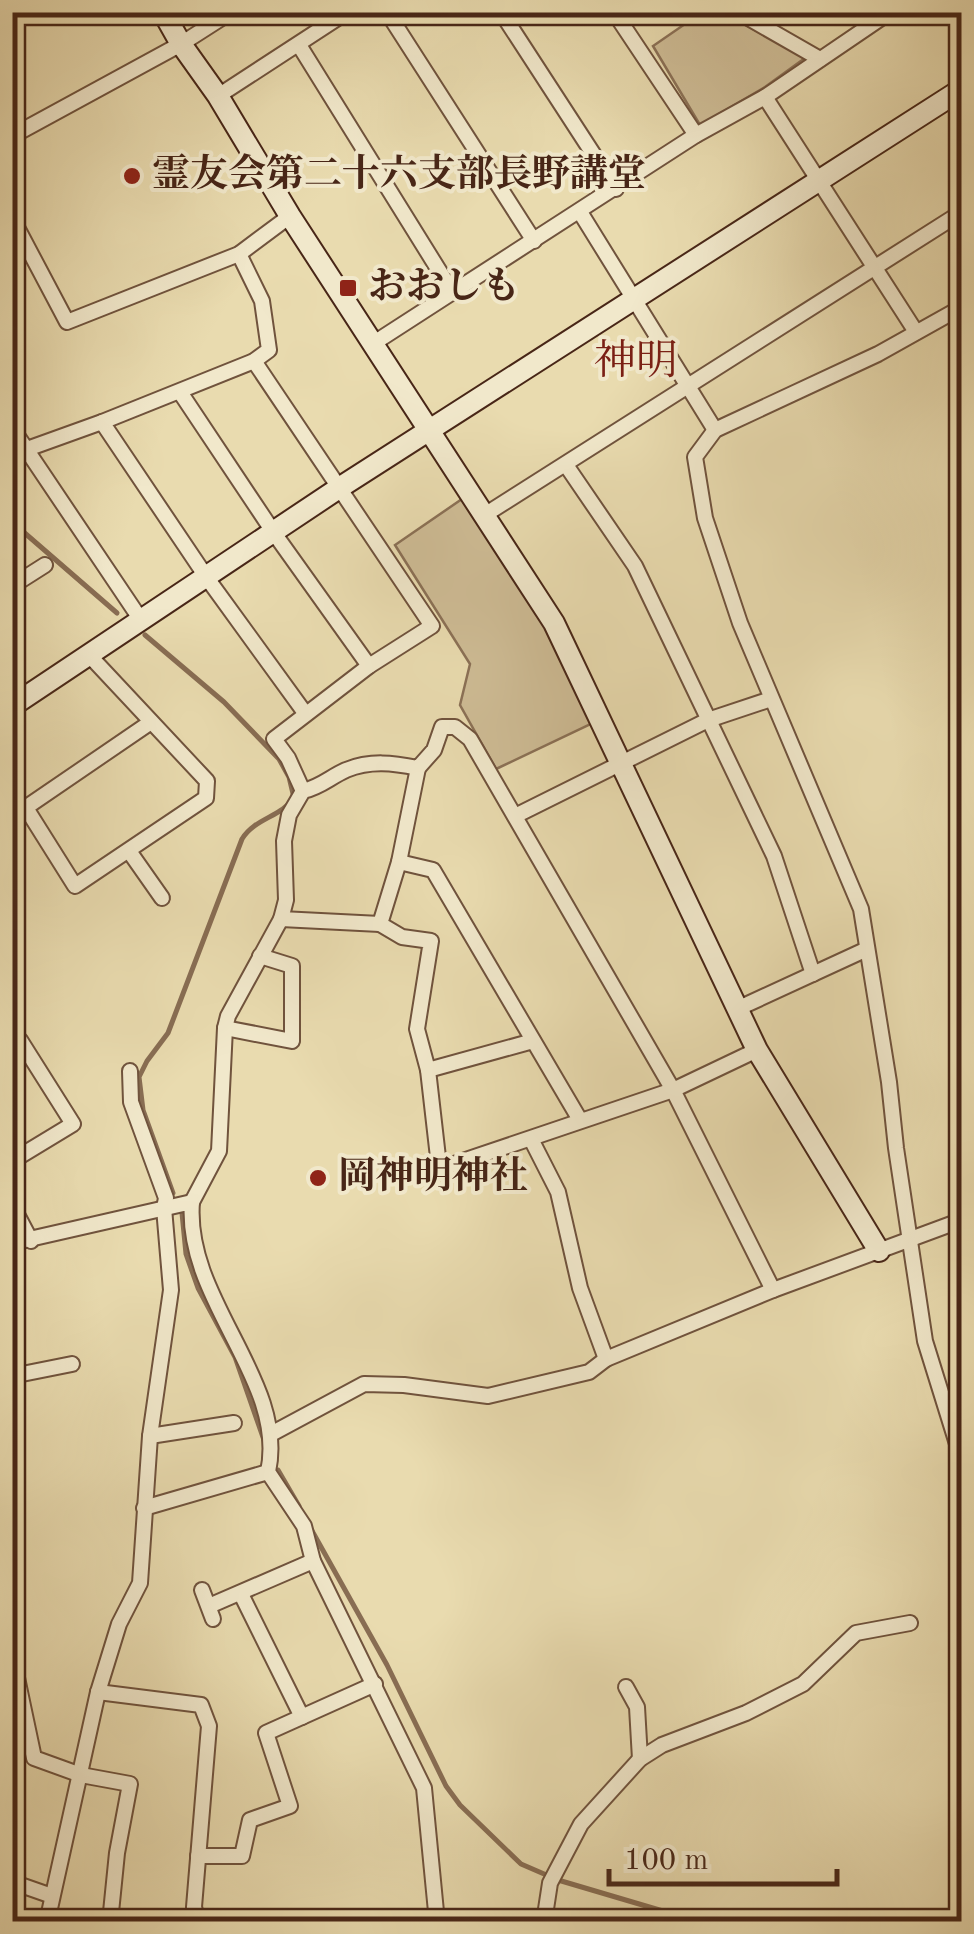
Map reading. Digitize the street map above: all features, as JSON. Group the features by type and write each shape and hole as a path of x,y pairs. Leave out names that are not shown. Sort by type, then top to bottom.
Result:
{"street":[{"path":"164,12 290,216 554,623 757,1050 880,1251"},
{"path":"12,136 181,44 230,12"},
{"path":"218,96 348,12"},
{"path":"387,12 534,241"},
{"path":"501,12 616,189"},
{"path":"614,12 696,135"},
{"path":"738,12 820,59"},
{"path":"374,344 696,135 765,97 890,12"},
{"path":"298,45 453,293"},
{"path":"12,706 428,430 962,89"},
{"path":"765,97 916,332"},
{"path":"580,212 715,430"},
{"path":"483,516 962,212"},
{"path":"12,218 67,322 239,254 290,216"},
{"path":"27,449 180,392 254,361 269,350 262,301 239,254"},
{"path":"962,307 878,354 715,430 695,456 706,518 740,623 860,910 925,1341 962,1460"},
{"path":"254,361 432,626 369,666 274,739 303,791"},
{"path":"180,392 369,666"},
{"path":"102,422 206,578 304,713"},
{"path":"12,428 141,620"},
{"path":"566,465 636,566 774,856 814,974"},
{"path":"12,586 45,565"},
{"path":"89,655 207,782 206,798 75,886 19,813 151,722"},
{"path":"514,816 708,720 770,699"},
{"path":"380,924 399,862 418,768 434,750 442,728 455,728 470,740 673,1090 773,1290"},
{"path":"303,791 320,788 343,771 372,763 418,768"},
{"path":"303,791 290,815 284,841 286,900 281,919 225,1028 219,1152 192,1202 195,1254 245,1361 271,1434 274,1448 268,1472 304,1526 313,1562 424,1788 436,1922"},
{"path":"129,851 162,898"},
{"path":"399,862 433,870 580,1120"},
{"path":"281,919 380,924 402,937 431,941 417,1029 428,1070 439,1166 452,1165 673,1090 757,1050"},
{"path":"740,1008 867,949"},
{"path":"225,1028 292,1041 292,966 260,956"},
{"path":"12,1044 20,1040 73,1124 12,1161"},
{"path":"428,1070 533,1042"},
{"path":"47,1922 98,1692 119,1624 140,1583 150,1436 171,1290 166,1198 131,1102 130,1070"},
{"path":"531,1139 558,1192 580,1288 606,1358"},
{"path":"12,1243 192,1202"},
{"path":"12,1205 31,1241"},
{"path":"271,1434 364,1384 488,1396 588,1372 606,1358 773,1290 962,1220"},
{"path":"12,1376 72,1364"},
{"path":"150,1436 234,1423"},
{"path":"144,1508 268,1472"},
{"path":"202,1590 211,1612 313,1562"},
{"path":"241,1594 302,1717"},
{"path":"544,1922 552,1878 581,1824 640,1759 662,1745 746,1714 803,1684 856,1633 910,1623"},
{"path":"12,1654 34,1758 130,1784 110,1922"},
{"path":"198,1856 242,1856 250,1820 290,1806 266,1733 375,1684"},
{"path":"626,1687 638,1707 640,1759"},
{"path":"98,1692 202,1705 209,1726 194,1908 198,1922"},
{"path":"12,1882 52,1896"}],"shaded area":[{"path":"701,13 724,13 805,58 700,125 653,46"},
{"path":"462,499 555,637 593,723 496,769 460,705 470,664 395,545"}],"waterway":[{"path":"12,522 117,613"},
{"path":"145,635 224,702 279,759 294,798 242,839 168,1033 139,1077 143,1110 173,1193"},
{"path":"182,1213 186,1254 198,1288 235,1357 265,1443"},
{"path":"278,1470 299,1506"},
{"path":"311,1529 387,1665 446,1786 460,1805 521,1864 558,1880 700,1922"}],"place":[{"name":"霊友会第二十六支部長野講堂","path":"132,176"},
{"name":"おおしも","path":"348,288"},
{"name":"岡神明神社","path":"318,1178"}],"district":[{"name":"神明","path":"636,363"}]}
